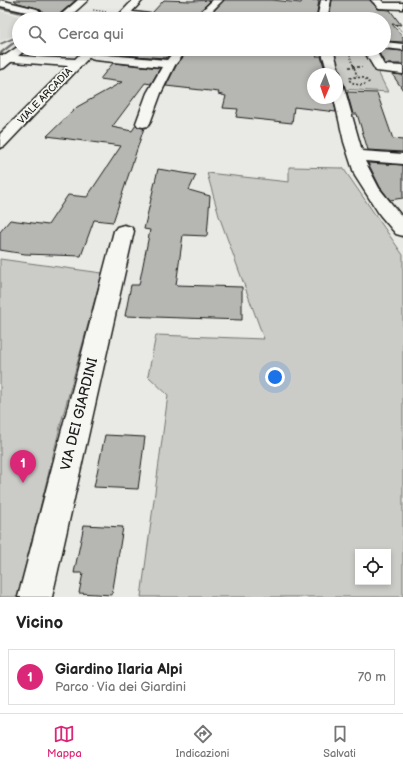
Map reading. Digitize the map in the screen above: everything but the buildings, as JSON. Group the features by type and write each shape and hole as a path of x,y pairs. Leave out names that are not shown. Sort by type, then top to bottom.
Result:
{"street":[{"path":"69,12 83,0"},
{"path":"127,12 138,0"},
{"path":"205,12 218,0"},
{"path":"323,12 326,0"},
{"path":"0,3 36,12"},
{"path":"379,3 403,6"},
{"path":"142,12 148,5"},
{"path":"391,45 403,46"},
{"path":"3,60 12,54"},
{"name":"VIALE ARCADIA","path":"0,144 78,63 88,56"},
{"path":"114,56 170,64"},
{"path":"143,123 154,93 170,64 176,56"},
{"path":"329,56 333,68"},
{"path":"373,56 380,68 403,70"},
{"path":"3,60 78,63"},
{"path":"343,104 356,155 364,176 372,190 403,230"},
{"path":"356,155 403,159"},
{"name":"VIA DEI GIARDINI","path":"36,597 124,231"}],"path":[{"path":"100,11 107,12"},
{"path":"396,24 403,33"},
{"path":"350,56 357,76"},
{"path":"343,74 354,67 380,68"},
{"path":"357,76 367,79 368,83 357,85 349,80 352,77 357,76"}],"shaded area":[{"path":"0,11 12,14 12,36 0,41"},
{"path":"335,56 369,56 388,92 343,89 343,68 337,68"},
{"path":"289,167 343,168 403,255 403,597 141,597 168,395 148,376 156,335 264,339 219,216 207,173 289,182"},
{"path":"0,259 102,273 62,419 18,597 0,597"}],"waterway":[{"path":"0,8 18,12"},
{"path":"0,44 12,39"},
{"path":"0,54 12,45"}],"place":[{"name":"Giardino Ilaria Alpi","path":"23,483"}]}
